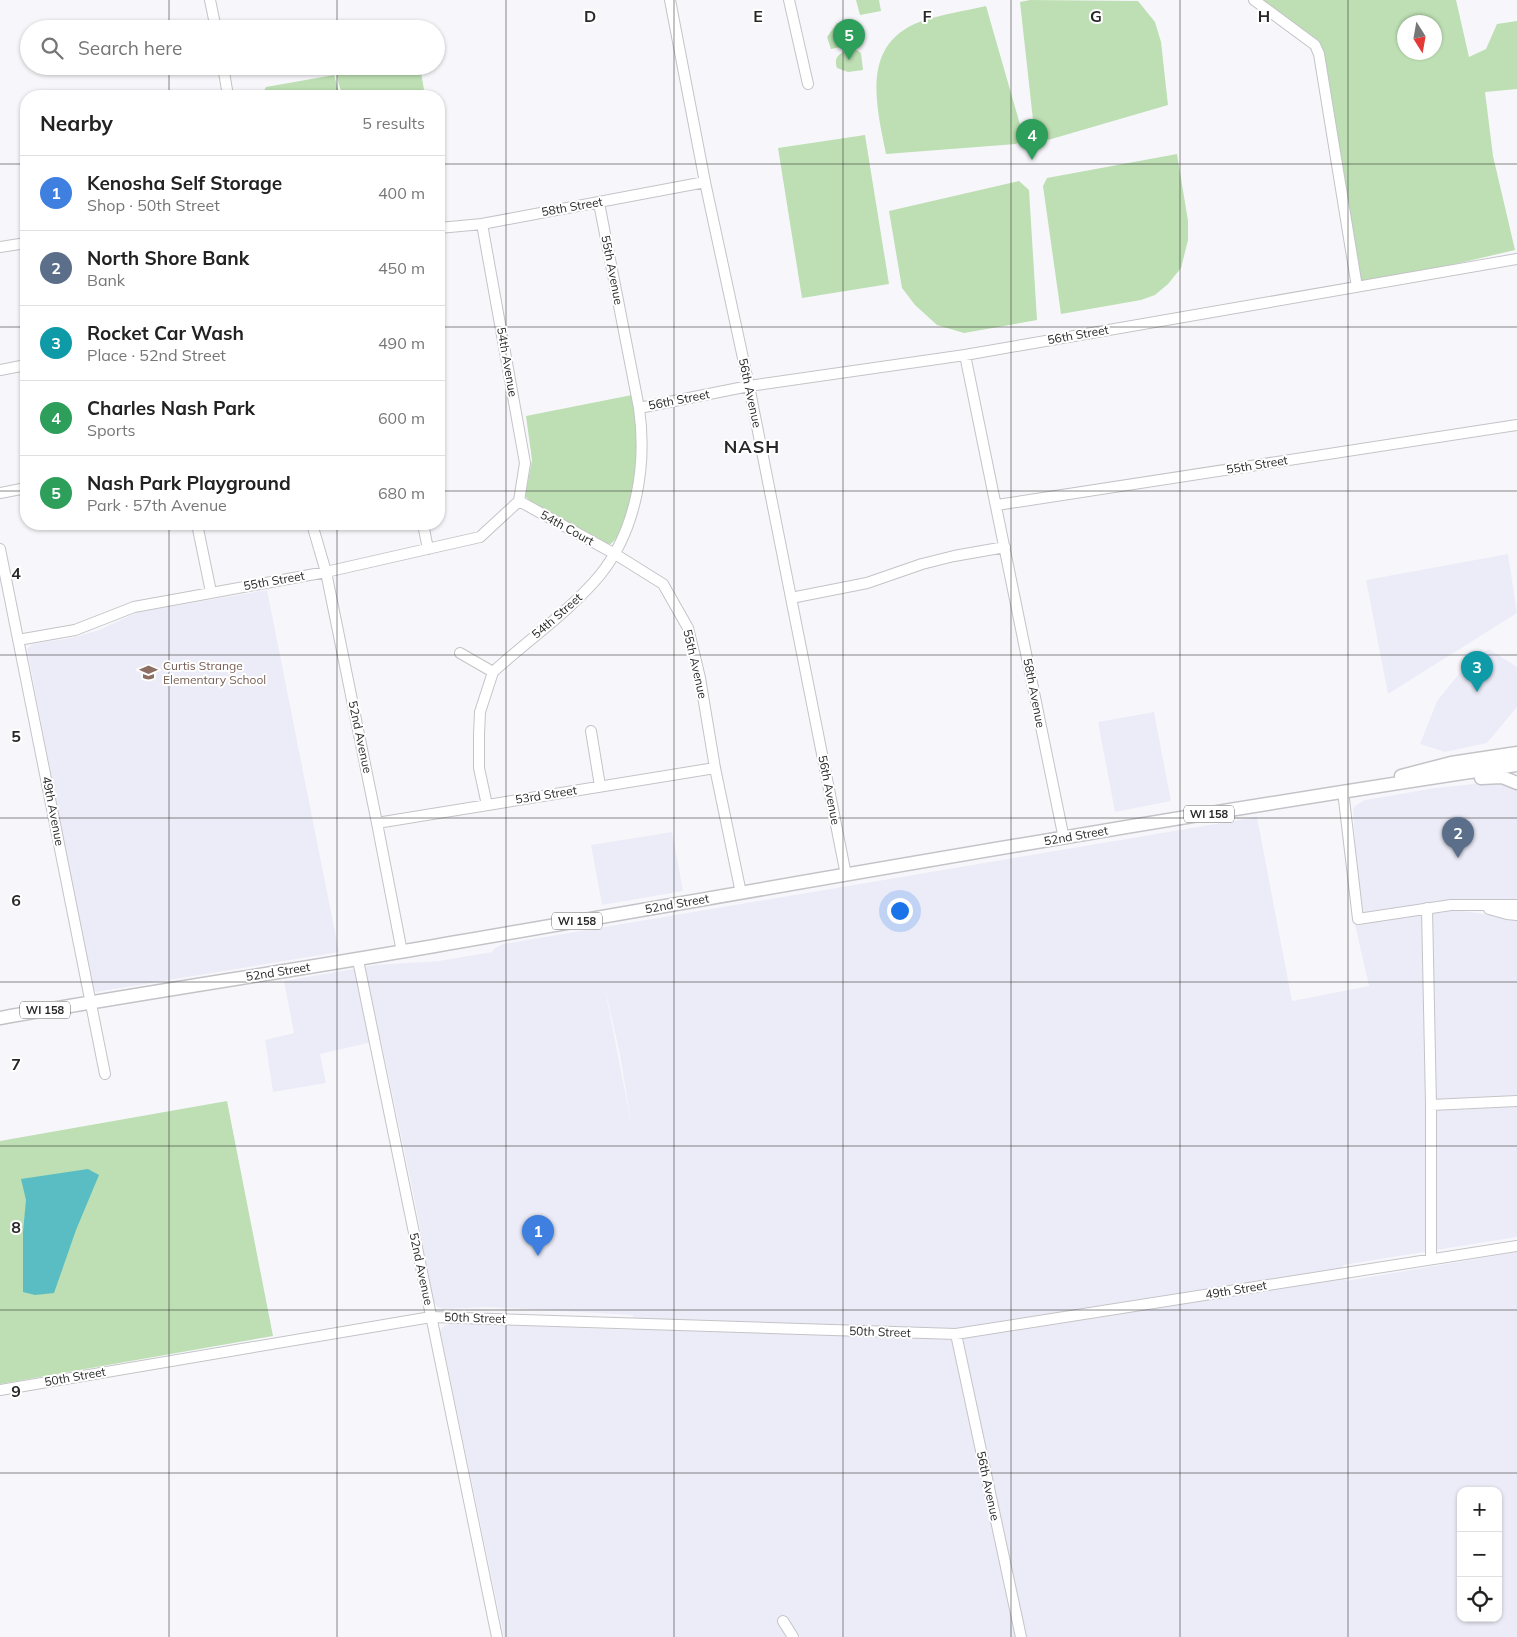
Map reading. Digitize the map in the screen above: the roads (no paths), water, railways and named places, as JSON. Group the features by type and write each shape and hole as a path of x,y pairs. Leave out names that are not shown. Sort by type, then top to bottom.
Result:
{"main road":[{"path":"1498,756 1517,742"},
{"name":"52nd Street","path":"1348,790 1430,768 1517,752"},
{"name":"52nd Street","path":"0,1018 358,960 1348,790 1517,765"},
{"path":"1426,779 1502,777 1517,783"}],"street":[{"path":"210,0 214,20"},
{"name":"56th Avenue","path":"670,0 705,182 749,386 846,875"},
{"path":"789,0 808,84"},
{"path":"1254,0 1315,45 1319,54 1357,287"},
{"path":"224,75 227,90"},
{"name":"58th Street","path":"445,227 482,224 705,182"},
{"name":"55th Avenue","path":"599,202 639,408 642,441 637,491 628,523 615,554 663,584 688,628 700,678 715,768 741,893"},
{"name":"54th Avenue","path":"482,224 525,463 519,501"},
{"path":"0,247 20,244"},
{"name":"56th Street","path":"639,408 749,386 966,355 1517,259"},
{"name":"58th Avenue","path":"966,355 1064,839"},
{"path":"0,370 20,367"},
{"name":"55th Street","path":"997,505 1517,424"},
{"path":"0,493 20,489"},
{"name":"55th Street","path":"18,640 75,630 134,607 326,572 480,537 519,501"},
{"name":"54th Court","path":"519,501 615,554"},
{"path":"198,530 211,592"},
{"name":"52nd Avenue","path":"314,530 326,572 402,952"},
{"path":"424,530 428,550"},
{"path":"791,598 868,583 922,564 1005,546"},
{"name":"49th Avenue","path":"0,549 105,1074"},
{"name":"54th Street","path":"493,672 571,604 600,574 615,554"},
{"path":"460,653 493,672 480,712 478,768 487,805"},
{"path":"591,731 600,786"},
{"name":"53rd Street","path":"377,823 715,768"},
{"path":"1348,790 1358,919 1457,905 1517,905"},
{"path":"1480,906 1517,915"},
{"path":"1427,908 1431,1105 1431,1259"},
{"name":"52nd Avenue","path":"358,960 497,1637"},
{"path":"1431,1105 1517,1101"},
{"name":"49th Street","path":"956,1334 1517,1246"},
{"name":"50th Street","path":"0,1390 431,1317 956,1334"},
{"name":"56th Avenue","path":"956,1334 1021,1637"},
{"path":"783,1621 793,1637"}],"water":[{"path":"88,1169 99,1175 76,1230 54,1293 35,1295 23,1292 23,1232 26,1200 21,1179"}],"place":[{"name":"Nash Park Playground","path":"849,60"},
{"name":"Charles Nash Park","path":"1032,160"},
{"name":"Curtis Strange Elementary School","path":"149,673"},
{"name":"Rocket Car Wash","path":"1477,692"},
{"name":"North Shore Bank","path":"1458,858"},
{"name":"Kenosha Self Storage","path":"538,1256"}],"district":[{"name":"NASH","path":"752,447"}]}
